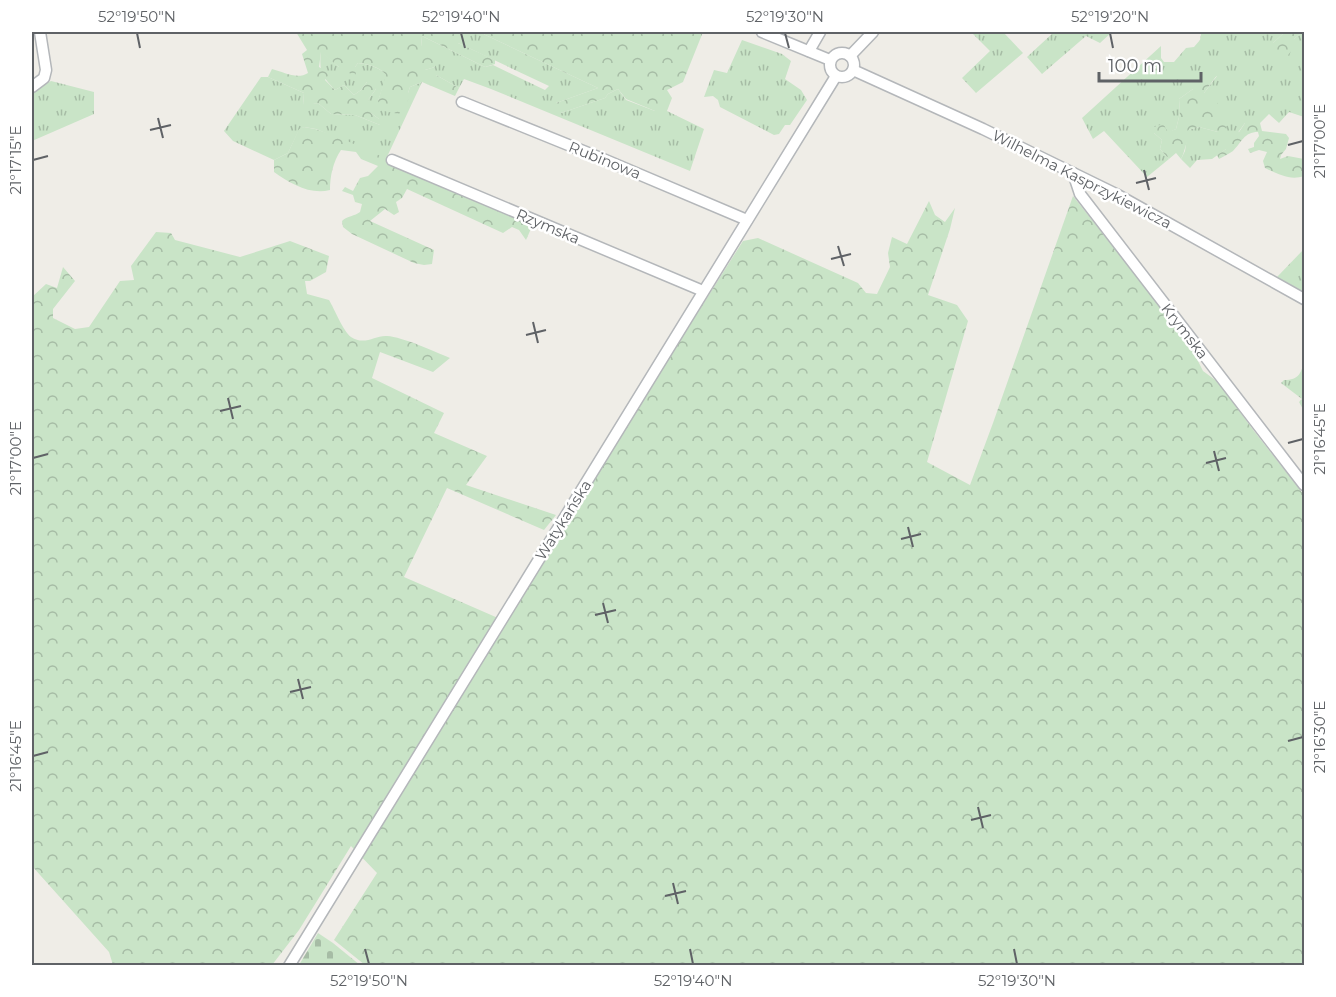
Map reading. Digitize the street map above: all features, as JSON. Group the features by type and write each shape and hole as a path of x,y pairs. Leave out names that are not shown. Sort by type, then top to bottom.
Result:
{"street":[{"path":"32,87 44,78 46,70 40,32"},
{"path":"762,32 831,60"},
{"path":"809,51 820,32"},
{"path":"850,56 873,32"},
{"path":"846,53 850,56 854,62 853,70 848,76 836,76 830,69 831,60 837,54 846,53"},
{"name":"Wilhelma Kasprzykiewicza","path":"853,70 983,129 1141,207 1305,299"},
{"name":"Watykańska","path":"290,966 836,76"},
{"name":"Rubinowa","path":"462,102 747,220"},
{"name":"Rzymska","path":"392,160 704,291"},
{"name":"Krymska","path":"1073,173 1080,195 1305,485"}],"green space":[{"path":"296,32 461,32 458,33 458,43 495,60 495,64 485,67 422,36 421,46 431,51 435,67 425,70 425,75 436,75 459,88 455,96 422,82 410,87 408,93 410,97 399,114 384,111 378,101 386,75 383,72 374,66 358,63 355,67 356,75 350,74 348,68 339,67 321,52 319,67 330,73 325,80 335,90 344,85 354,95 367,82 374,82 376,89 368,100 372,106 371,113 379,119 388,116 390,120 380,125 355,115 331,114 318,103 305,109 304,93 268,77 272,69 295,76 308,73 302,54 307,50"},
{"path":"479,32 598,88 556,103 561,113 605,98 618,89 626,100 655,111 667,111 704,129 690,171 464,79 459,88 436,75 425,75 425,70 435,67 421,47 422,36 485,67 493,65 545,90 549,86 458,43 458,33"},
{"path":"479,32 703,32 683,82 667,90 672,98 667,111 655,111 626,99 618,89 605,98 561,113 555,112 556,103 598,88"},
{"path":"971,32 1004,32 1023,53 976,93 962,78 990,51"},
{"path":"1054,32 1112,32 1100,43 1086,36 1042,74 1027,57"},
{"path":"1196,32 1285,32 1273,43 1294,39 1304,32 1304,117 1289,112 1279,123 1269,114 1260,123 1245,123 1226,149 1212,159 1197,160 1190,168 1181,159 1185,151 1188,130 1199,127 1218,132 1204,105 1204,93 1217,76 1179,99 1180,113 1176,129 1168,133 1154,133 1162,140 1160,149 1169,159 1147,177 1104,131 1093,139 1082,118 1161,46 1161,58 1164,62 1174,62 1186,48 1194,47 1200,40 1201,34"},
{"path":"1285,32 1302,32 1294,39 1296,45 1285,59 1277,56 1277,49 1273,43"},
{"path":"742,40 782,54 791,61 785,79 801,90 807,100 790,125 785,125 779,134 774,135 720,107 718,100 713,96 704,97 714,70 727,73"},
{"path":"321,51 339,67 355,67 358,63 373,66 384,72 387,75 378,101 408,93 410,87 422,82 386,159 316,129 304,127 299,130 288,153 274,160 233,141 224,131 261,77 268,77 304,93 303,105 318,103 331,114 355,115 380,125 379,119 371,113 368,100 376,89 367,82 354,95 344,85 335,90 322,73"},
{"path":"1217,75 1204,93 1204,104 1215,100 1221,108 1218,116 1227,128 1218,132 1199,127 1188,130 1190,137 1181,159 1176,153 1169,159 1160,149 1162,140 1154,133 1154,127 1163,124 1168,132 1176,129 1180,113 1179,99 1193,89 1193,83 1204,76"},
{"path":"51,81 94,92 94,114 32,141 32,93"},
{"path":"1245,123 1260,123 1262,131 1286,134 1289,138 1280,159 1288,156 1304,159 1304,176 1289,177 1265,168 1263,161 1267,152 1259,150 1250,153 1248,149 1254,147 1259,136 1258,132 1246,136 1233,151 1219,159 1217,155 1226,149 1226,134 1239,132"},
{"path":"304,127 336,136 533,224 526,240 519,230 512,227 503,233 407,189 402,198 396,202 399,212 394,215 385,209 370,221 434,250 432,264 414,263 352,234 343,227 342,221 360,212 362,204 355,202 353,195 342,191 345,187 353,191 360,178 368,176 378,166 361,159 356,152 341,150 332,169 330,190 308,190 294,184 274,172 274,160 288,153 299,129"},
{"path":"1073,196 1189,343 1203,371 1218,382 1304,495 1304,965 365,965 334,940 377,873 351,846 299,930 272,965 113,965 109,952 32,866 32,297 46,284 57,288 63,267 75,281 53,309 53,318 75,329 89,327 120,281 134,280 131,266 156,232 171,233 175,240 240,257 290,241 329,256 326,272 310,281 305,281 307,294 329,300 351,337 356,340 370,340 383,336 394,337 450,358 433,372 380,352 372,378 444,413 434,433 487,456 466,485 556,515 544,530 447,488 404,577 498,618 595,475 743,241 758,238 858,283 866,293 877,294 890,267 888,253 892,237 907,244 929,201 935,215 945,222 955,208 928,295 957,305 968,321 927,462 970,485"},
{"path":"1304,249 1304,292 1277,277"},
{"path":"1304,359 1304,411 1299,402 1302,399 1281,383 1299,375"},
{"path":"318,933 333,943 360,965 299,965"}]}
